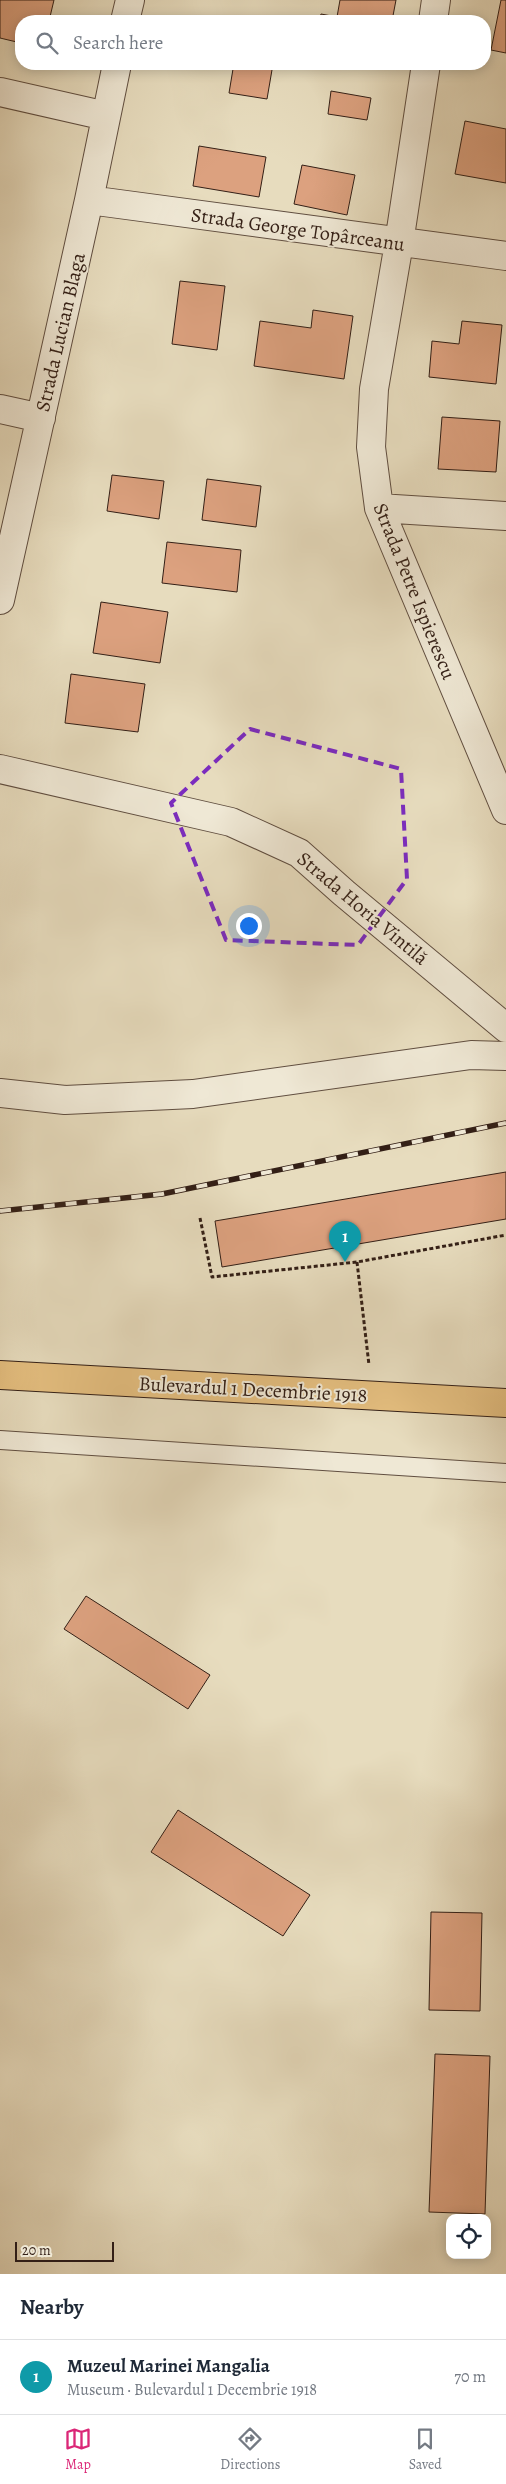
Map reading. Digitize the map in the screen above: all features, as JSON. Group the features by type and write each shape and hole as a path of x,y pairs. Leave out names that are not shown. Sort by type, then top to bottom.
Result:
{"highway":[{"name":"Bulevardul 1 Decembrie 1918","path":"0,1375 506,1403"}],"street":[{"path":"127,15 130,0"},
{"path":"434,15 436,0"},
{"name":"Strada Lucian Blaga","path":"0,600 89,200 116,70"},
{"name":"Strada Petre Ispierescu","path":"425,70 399,243 374,389 371,447 378,508 506,810"},
{"path":"0,92 106,116"},
{"name":"Strada George Topârceanu","path":"89,200 506,256"},
{"path":"0,409 40,418"},
{"path":"378,508 506,516"},
{"name":"Strada Horia Vintilă","path":"0,769 231,822 299,853 506,1028"},
{"path":"0,1093 65,1100 193,1094 471,1055 506,1056"}],"lane":[{"path":"0,1440 506,1473"}],"path":[{"path":"200,1218 212,1276 358,1262 506,1235"},
{"path":"358,1262 372,1396"}],"highlighted area":[{"path":"250,729 401,769 407,879 358,945 226,940 171,803"}],"building":[{"path":"0,0 54,0 50,15 15,15 15,42 0,38"},
{"path":"340,0 396,0 393,15 337,15"},
{"path":"501,0 506,0 506,53 491,50"},
{"path":"233,70 272,70 267,99 229,93"},
{"path":"331,91 371,98 367,120 328,114"},
{"path":"465,121 506,129 506,183 455,174"},
{"path":"199,146 266,157 259,197 193,186"},
{"path":"302,165 355,175 347,215 294,204"},
{"path":"180,281 225,286 217,350 172,344"},
{"path":"313,310 353,316 344,379 254,366 260,321 311,328"},
{"path":"462,321 502,325 496,384 429,377 432,341 459,344"},
{"path":"442,417 500,421 496,472 438,469"},
{"path":"112,475 164,481 159,519 107,511"},
{"path":"207,479 261,486 256,527 202,520"},
{"path":"167,542 241,550 237,592 162,583"},
{"path":"101,602 168,612 160,663 93,653"},
{"path":"71,674 145,684 138,732 65,723"},
{"path":"506,1172 506,1219 222,1267 215,1221"},
{"path":"86,1596 210,1675 188,1709 64,1629"},
{"path":"178,1810 310,1895 283,1936 151,1852"},
{"path":"431,1912 482,1913 480,2011 429,2010"},
{"path":"435,2054 490,2056 485,2214 429,2212"}],"railway":[{"path":"0,1211 162,1194 506,1123"}],"place":[{"name":"Muzeul Marinei Mangalia","path":"345,1262"}]}
